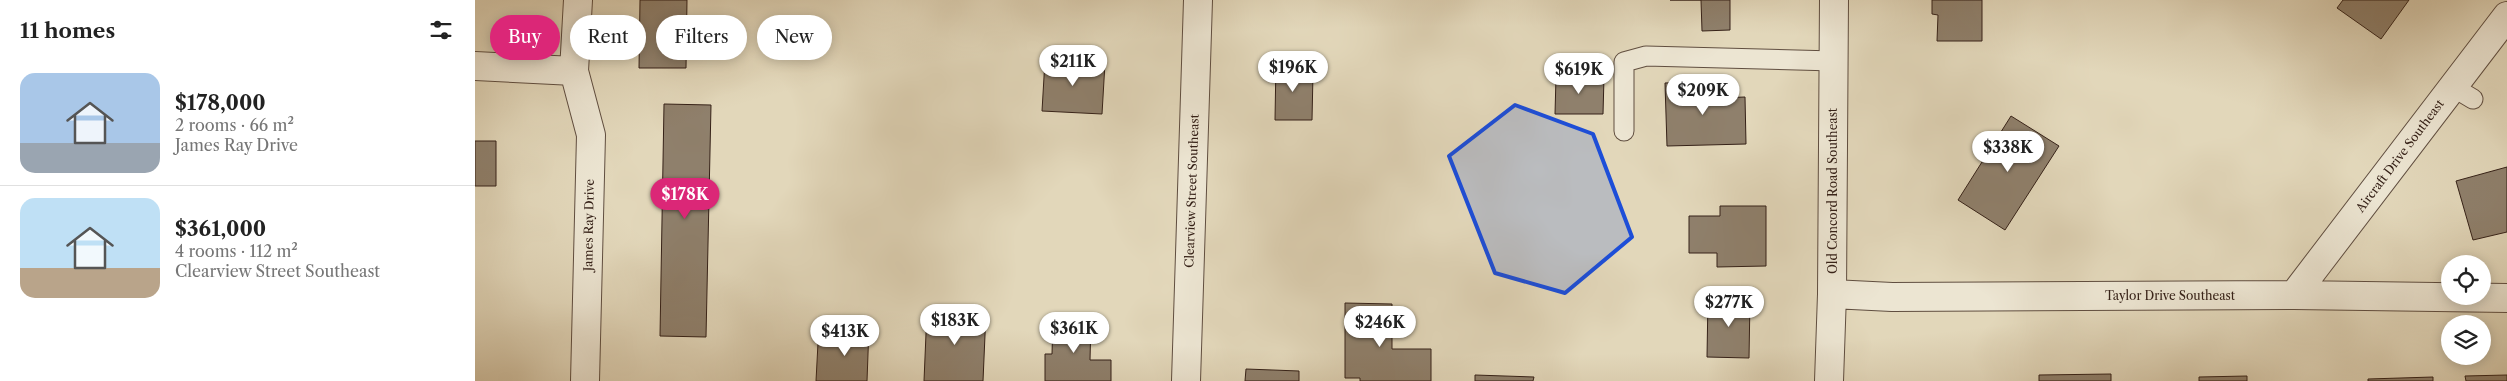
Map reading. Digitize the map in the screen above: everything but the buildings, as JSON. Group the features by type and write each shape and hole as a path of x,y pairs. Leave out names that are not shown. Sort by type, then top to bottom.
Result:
{"street":[{"name":"James Ray Drive","path":"578,0 574,71 591,135 585,381"},
{"name":"Clearview Street Southeast","path":"1186,381 1197,0"},
{"name":"Old Concord Road Southeast","path":"1829,381 1833,294 1834,0"},
{"name":"Aircraft Drive Southeast","path":"2294,295 2463,93 2507,16"},
{"path":"475,66 574,71"},
{"name":"Taylor Drive Southeast","path":"1833,294 1893,297 2294,295 2507,298"}],"lane":[{"path":"1624,131 1624,62 1646,56 1834,61"}],"highlighted area":[{"path":"1515,105 1593,134 1632,237 1565,293 1495,273 1449,156"}]}
